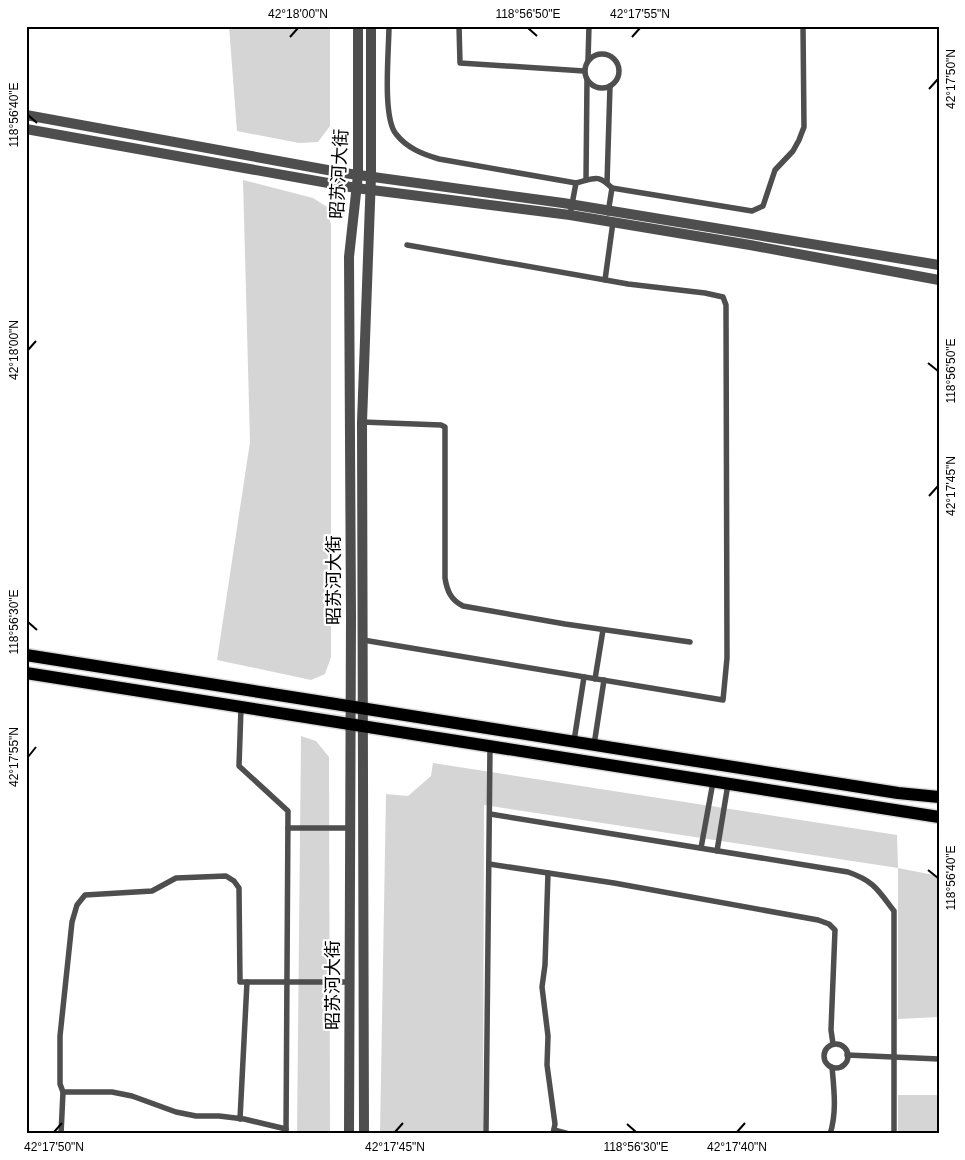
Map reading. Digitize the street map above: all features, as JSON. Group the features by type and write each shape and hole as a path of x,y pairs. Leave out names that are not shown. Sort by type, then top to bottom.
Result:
{"main road":[{"path":"26,655 898,793 939,797"},
{"path":"26,673 939,817"}],"street":[{"name":"昭苏河大街","path":"349,1134 349,257 358,175 358,26"},
{"name":"昭苏河大街","path":"364,1134 362,422 371,176 371,26"},
{"path":"26,115 358,175 572,204 609,218 939,280"},
{"path":"26,128 370,191 609,218 939,265"}],"lane":[{"path":"389,26 388,111 394,133 410,147 439,159 576,183 598,178 612,188 752,211 763,206 775,170 793,151 804,127 803,26"},
{"path":"459,26 460,63 584,71"},
{"path":"586,180 587,80 584,71 588,60 589,26"},
{"path":"587,80 590,84 599,88 610,86 614,83 619,73 617,62 613,57 597,54 588,60"},
{"path":"607,183 610,86"},
{"path":"570,215 576,183"},
{"path":"605,280 612,188"},
{"path":"363,640 723,700 727,649 726,305 723,297 605,280 407,245"},
{"path":"362,422 445,426 445,578 447,592 456,602 463,606 602,630 690,642"},
{"path":"596,679 602,630"},
{"path":"574,742 584,677"},
{"path":"594,745 604,680"},
{"path":"63,1092 112,1092 132,1096 189,1115 240,1119 286,1131 288,811 239,766 241,708"},
{"path":"486,1134 490,747"},
{"path":"701,848 713,782"},
{"path":"717,851 728,784"},
{"path":"490,814 848,872 865,878 877,887 894,911 894,1134"},
{"path":"288,828 350,828"},
{"path":"489,864 624,884 818,920 829,924 835,930 833,1044"},
{"path":"548,873 545,965 542,987 548,1036 547,1064 554,1132 569,1134"},
{"path":"61,1134 63,1092 60,1084 60,1036 72,922 77,905 85,895 152,891 176,878 226,876 234,881 238,888 240,982 349,982"},
{"path":"240,1119 247,982"},
{"path":"833,1044 841,1045 847,1051 848,1060 842,1066 832,1067 826,1064 823,1056 825,1048 833,1044"},
{"path":"847,1055 939,1059"},
{"path":"830,1134 833,1125 834,1089 832,1067"}],"shaded area":[{"path":"229,26 330,26 330,126 318,142 299,143 237,131"},
{"path":"243,180 313,198 327,207 331,225 331,657 325,674 311,680 217,660 250,442"},
{"path":"301,736 316,741 329,757 330,1134 297,1134"},
{"path":"433,763 897,835 898,868 484,805 483,1134 380,1134 386,794 408,796 431,776"},
{"path":"898,868 939,876 939,1017 898,1019"},
{"path":"898,1095 939,1095 939,1134 898,1134"}]}
